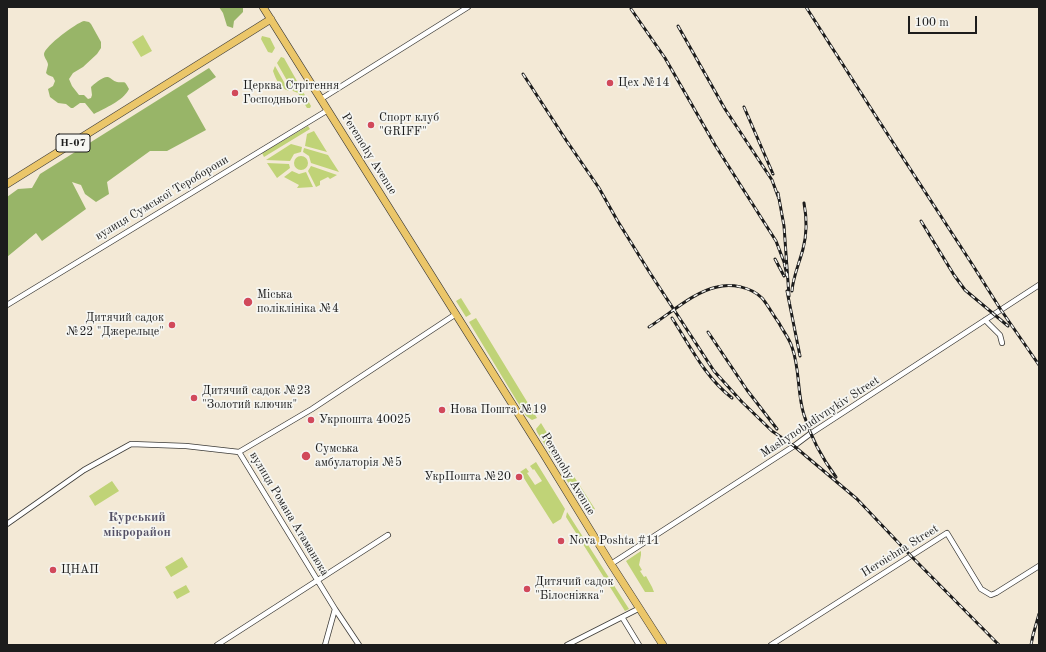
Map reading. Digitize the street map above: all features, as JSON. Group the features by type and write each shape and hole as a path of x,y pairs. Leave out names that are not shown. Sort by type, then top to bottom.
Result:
{"main road":[{"name":"Peremohy Avenue","path":"263,7 663,645"},
{"name":"Н-07","path":"7,184 271,19"}],"street":[{"path":"321,99 468,7"},
{"name":"вулиця Сумської Тероборони","path":"7,305 328,110"},
{"name":"Mashynobudivnykiv Street","path":"611,564 1039,285"},
{"path":"239,452 312,409 456,314"},
{"path":"985,320 1000,335 1002,343"},
{"name":"вулиця Романа Атаманюка","path":"7,524 84,470 131,444 186,446 239,452 335,609 359,645"},
{"name":"Heroichna Street","path":"771,645 947,533 981,589 991,595 1039,566"},
{"path":"217,645 388,535"},
{"path":"567,645 640,608"},
{"path":"325,645 335,609"},
{"path":"622,617 639,645"}],"green space":[{"path":"219,7 243,7 243,12 234,21 233,28 227,26 223,13"},
{"path":"84,21 91,24 101,42 101,48 97,54 83,67 73,73 69,79 72,86 79,95 84,95 88,99 91,98 92,95 91,87 99,80 106,77 109,77 117,82 124,82 129,89 118,101 94,114 85,103 80,103 71,108 66,104 58,103 50,97 48,89 53,86 55,81 53,77 46,73 48,65 44,55 46,50 61,35"},
{"path":"143,35 152,51 141,57 132,42"},
{"path":"262,36 270,38 275,48 272,53 268,52 261,39"},
{"path":"281,57 284,58 311,106 310,108 307,108 298,93 293,91 277,63"},
{"path":"275,66 289,91 283,88 277,80 273,71"},
{"path":"209,68 216,77 187,96 206,130 167,151 150,151 107,182 109,194 96,202 85,194 81,185 72,182 86,209 42,241 36,233 7,257 7,197 18,189 32,188 40,174"},
{"path":"308,126 310,129 264,157 262,153"},
{"path":"314,131 327,152 305,146 307,134"},
{"path":"291,144 302,147 301,152 294,154 290,161 266,160"},
{"path":"304,148 328,155 339,172 311,163 309,156 303,152"},
{"path":"301,156 306,158 308,163 306,168 301,170 296,168 294,163 296,158"},
{"path":"267,163 289,164 290,168 277,178"},
{"path":"311,166 337,175 330,179 328,177 320,181 320,185 316,187 308,171"},
{"path":"292,171 299,174 306,172 313,187 297,188 299,185 284,177"},
{"path":"461,298 471,314 466,317 456,301"},
{"path":"476,318 537,418 532,420 526,416 469,322"},
{"path":"541,423 561,456 554,460 537,432 536,429"},
{"path":"564,461 595,509 588,514 557,465"},
{"path":"536,462 565,509 561,519 553,524 520,472 526,468 529,472 527,473 535,485 542,481 534,469 533,470 530,466"},
{"path":"112,481 119,491 95,506 89,496"},
{"path":"567,512 629,609 625,611 566,517"},
{"path":"641,551 639,565 642,570 640,571 644,577 646,576 654,592 645,592 626,561"},
{"path":"182,557 188,567 171,577 165,567"},
{"path":"186,585 190,592 177,599 173,592"}],"railway":[{"path":"806,7 1001,310 1039,365"},
{"path":"631,9 665,58 715,145 776,241 784,262 787,276"},
{"path":"678,26 725,109 772,180 779,199"},
{"path":"523,74 599,188 650,273 714,371 742,402 772,431 794,446 857,499 999,645"},
{"path":"744,107 773,174"},
{"path":"778,193 784,226 789,296"},
{"path":"792,291 806,232 804,203"},
{"path":"921,221 954,275 965,290 1008,326"},
{"path":"775,259 784,276"},
{"path":"649,327 690,298 708,290 723,286 728,285 741,287 752,291 762,298 791,344 795,355 800,398 810,432 817,448 836,477"},
{"path":"787,291 800,356"},
{"path":"672,318 706,371 722,390 732,398"},
{"path":"708,332 747,390 777,429"},
{"path":"1031,645 1039,614"}],"place":[{"name":"Цех №14","path":"610,83"},
{"name":"Церква Стрітення Господнього","path":"235,93"},
{"name":"Спорт клуб \"GRIFF\"","path":"371,125"},
{"name":"Міська поліклініка №4","path":"248,302"},
{"name":"Дитячий садок №22 \"Джерельце\"","path":"172,325"},
{"name":"Дитячий садок №23 \"Золотий ключик\"","path":"194,398"},
{"name":"Нова Пошта №19","path":"442,410"},
{"name":"Укрпошта 40025","path":"311,420"},
{"name":"Сумська амбулаторія №5","path":"306,456"},
{"name":"УкрПошта №20","path":"519,477"},
{"name":"Nova Poshta #11","path":"561,541"},
{"name":"ЦНАП","path":"53,570"},
{"name":"Дитячий садок \"Білосніжка\"","path":"527,589"}],"district":[{"name":"Курський мікрорайон","path":"137,526"}]}
